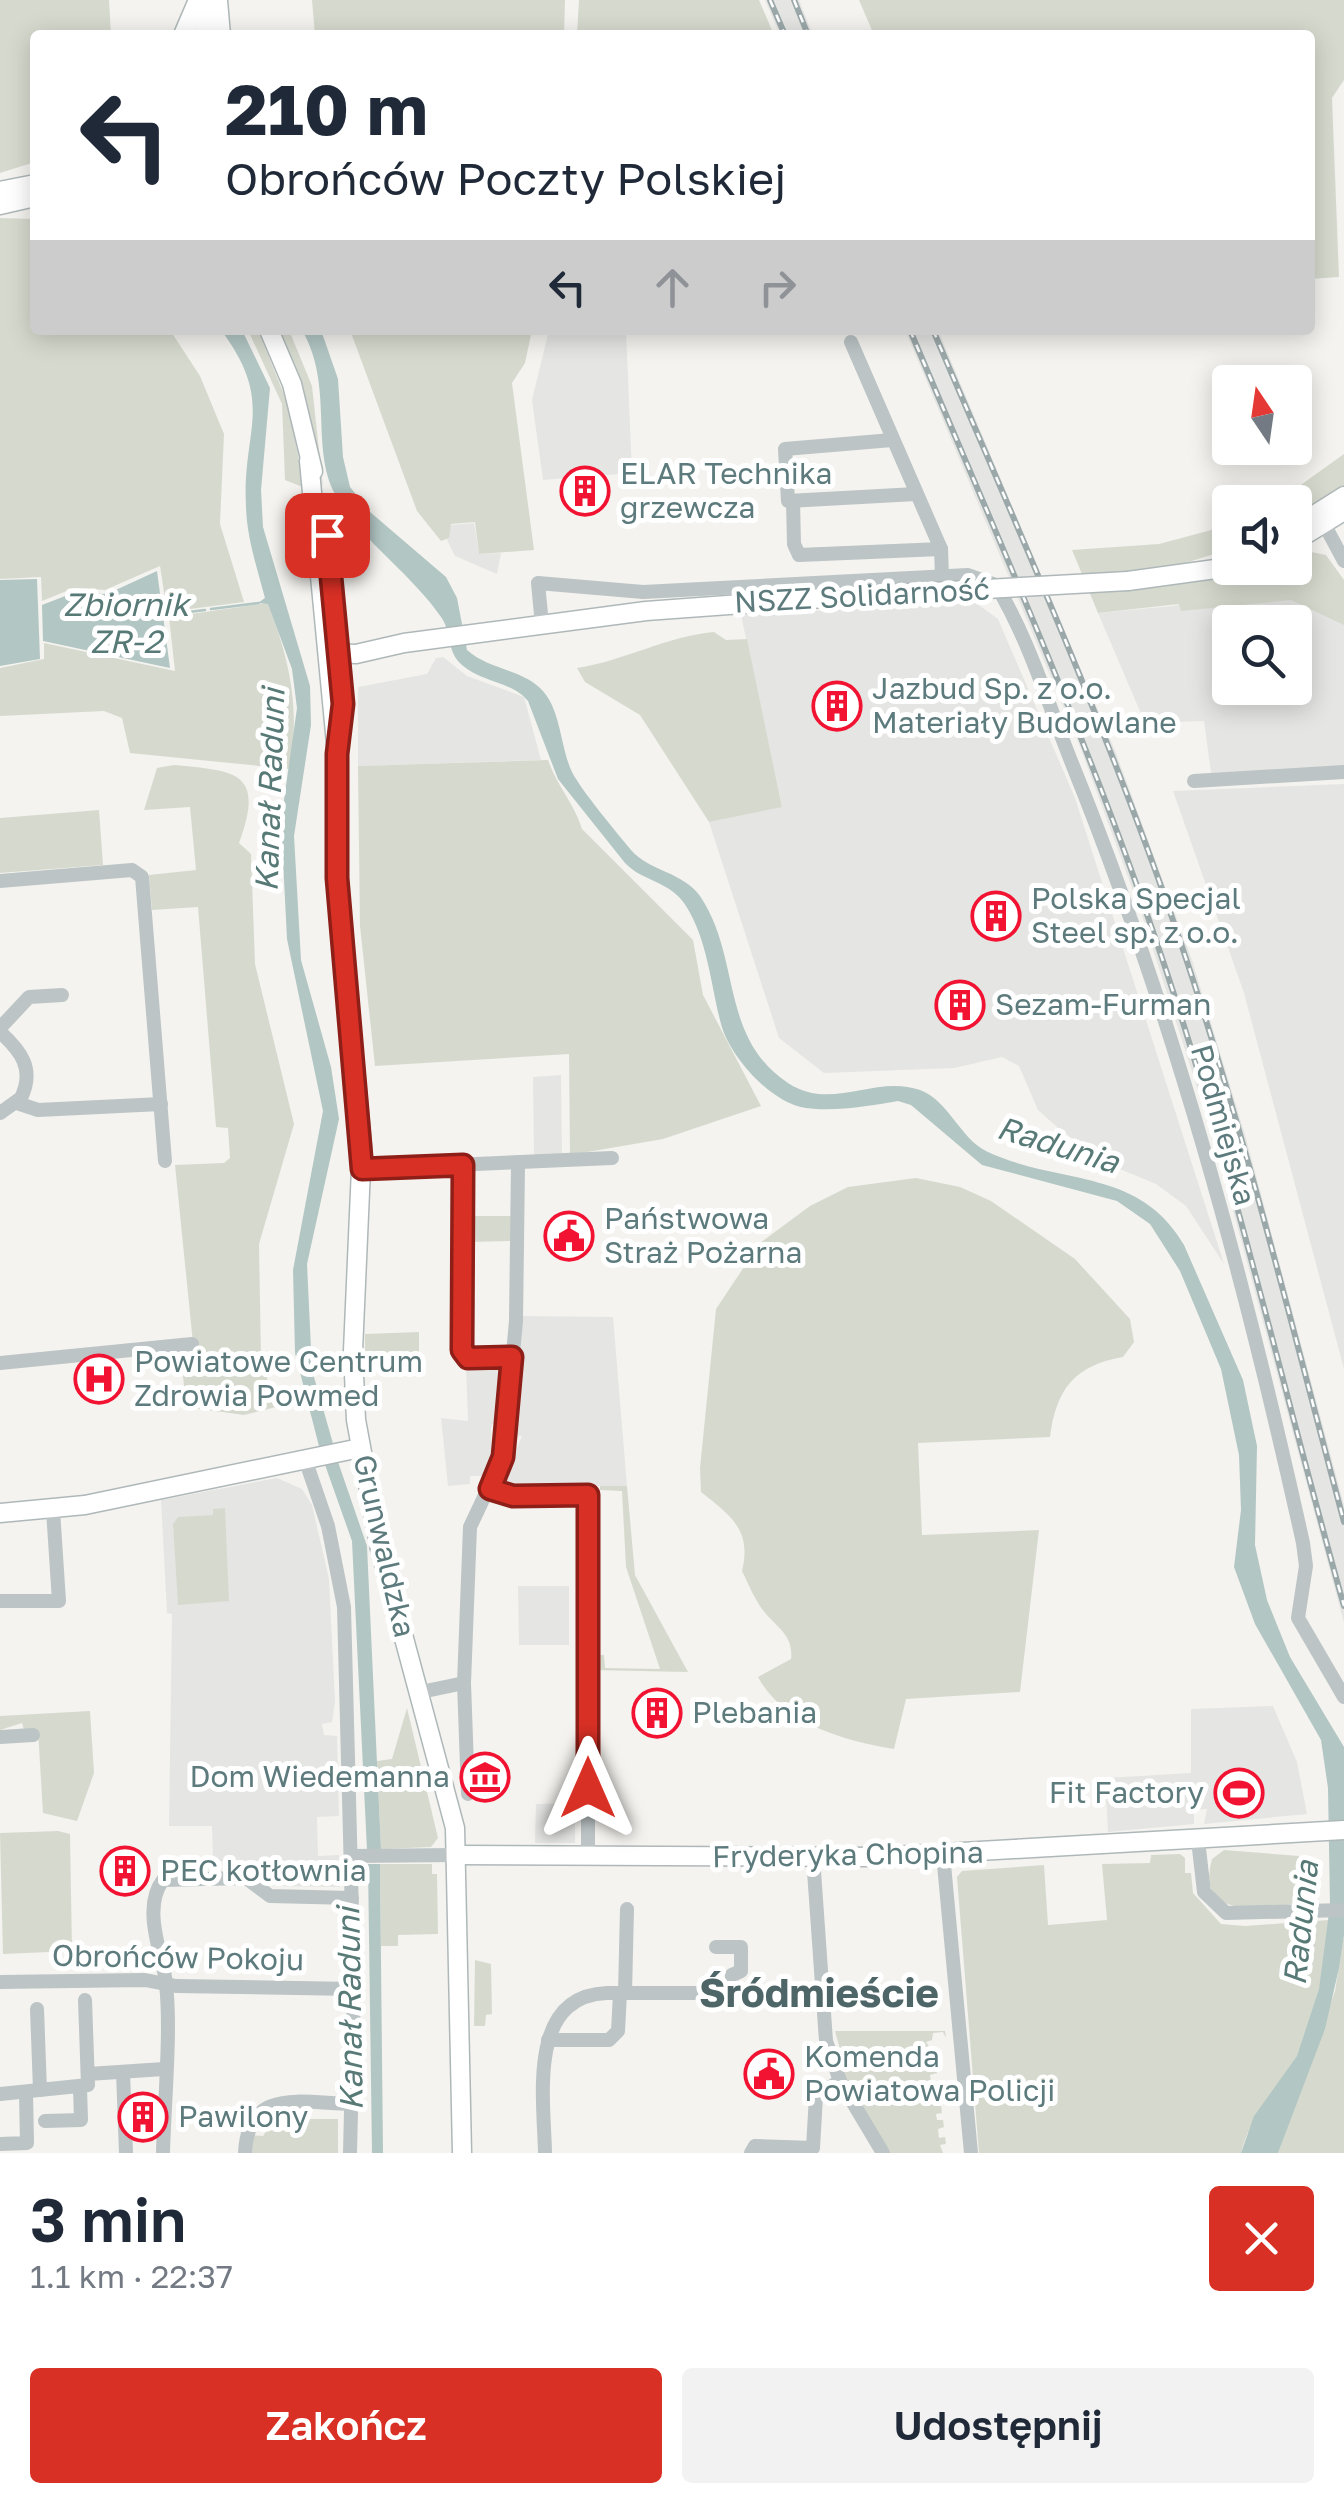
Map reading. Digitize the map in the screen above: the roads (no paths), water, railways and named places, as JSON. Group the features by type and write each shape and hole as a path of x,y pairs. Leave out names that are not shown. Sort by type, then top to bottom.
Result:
{"main road":[{"path":"186,30 201,0"},
{"path":"200,30 201,0"},
{"path":"202,30 214,0"},
{"path":"214,0 220,30"},
{"path":"0,191 30,185"},
{"path":"0,205 30,200"},
{"name":"Grunwaldzka","path":"271,335 295,394 341,650"},
{"name":"Grunwaldzka","path":"309,461 322,506 341,650 337,878 362,1169 353,1351 360,1448 380,1549 444,1776 458,1855 462,2153"},
{"path":"1312,527 1344,496"},
{"path":"1312,521 1344,511"},
{"name":"NSZZ Solidarność","path":"1183,574 1212,563"},
{"name":"NSZZ Solidarność","path":"341,650 364,653 404,643 701,605 1128,581 1212,570"},
{"path":"0,1513 53,1510 360,1448"},
{"name":"Fryderyka Chopina","path":"458,1855 943,1854 1344,1830"}],"street":[{"path":"542,625 538,584 643,592 942,576 940,549 850,342"},
{"path":"892,440 785,449 788,501 916,494"},
{"path":"793,501 794,544 799,555 940,549"},
{"path":"1322,518 1344,541"},
{"path":"1322,518 1344,560"},
{"name":"Podmiejska","path":"942,576 988,580 1002,594 1089,806 1169,1038 1244,1303 1306,1561 1298,1618 1344,1697"},
{"path":"1194,782 1344,772"},
{"path":"0,881 132,870 142,877 165,1161"},
{"path":"0,1112 17,1103 26,1085 26,1065 0,1030 30,997 62,994"},
{"path":"17,1103 38,1110 161,1104"},
{"path":"362,1169 612,1158"},
{"path":"468,1794 464,1683 470,1528 503,1457 512,1357 518,1164"},
{"path":"463,1165 462,1350 468,1358 512,1357"},
{"path":"0,1363 192,1344"},
{"path":"312,1458 342,1588 358,1856 352,1898 350,2153"},
{"path":"490,1489 513,1496 588,1495 588,1857"},
{"path":"0,1601 59,1602 53,1510"},
{"path":"422,1692 464,1683"},
{"path":"0,1737 33,1735"},
{"path":"1198,1840 1204,1892 1219,1910 1234,1916 1344,1910"},
{"path":"943,1854 971,2153"},
{"name":"Fryderyka Chopina","path":"358,1856 458,1855"},
{"path":"812,1857 826,2041 840,2080 884,2153"},
{"path":"163,2153 164,1985 154,1942 158,1887 170,1877 246,1878 270,1896 352,1898"},
{"path":"548,2040 609,2040 618,2031 627,1909"},
{"path":"716,1947 741,1947 741,1971 732,1975 732,1994"},
{"name":"Obrońców Pokoju","path":"0,1982 144,1980 164,1985 354,1989"},
{"path":"545,2153 548,2040 559,2016 579,2000 622,1993 820,1993"},
{"name":"Obrońców Pokoju","path":"86,2000 88,2074"},
{"name":"Obrońców Pokoju","path":"0,2144 27,2143 37,2009"},
{"path":"0,2094 80,2088 88,2085 88,2074 164,2070"},
{"path":"123,2072 126,2153"},
{"path":"751,2153 755,2146 813,2150 816,2096 840,2080"},
{"path":"45,2121 81,2120 80,2088"},
{"path":"245,2153 250,2125 261,2108 274,2104 350,2104"}],"water":[{"path":"224,335 244,335 270,388 261,490 263,527 310,686 311,725 294,836 301,960 331,1067 339,1119 307,1264 312,1370 334,1447 320,1450 295,1353 293,1270 323,1111 287,939 281,821 297,708 292,669 268,604 258,603 265,598 250,542 246,507 252,398 238,356"},
{"path":"304,335 323,335 338,379 343,457 350,487 370,512 446,577 457,598 467,650 532,682 547,696 572,772 631,850 647,863 685,882 700,896 722,945 741,1020 766,1064 788,1083 820,1094 886,1086 920,1090 938,1102 986,1151 1013,1162 1120,1190 1144,1202 1165,1220 1184,1245 1243,1380 1257,1446 1255,1545 1267,1600 1290,1657 1344,1747 1344,1935 1339,1968 1325,2029 1278,2153 1241,2153 1254,2116 1297,2056 1319,1989 1330,1905 1328,1788 1321,1740 1255,1624 1234,1567 1241,1510 1239,1455 1221,1369 1180,1271 1150,1224 1117,1201 982,1165 911,1105 898,1101 840,1109 806,1108 779,1097 754,1076 726,1037 704,949 686,906 673,891 625,863 558,779 528,701 457,660 441,617 358,527 335,494 324,456 320,394 312,351"},
{"name":"Zbiornik ZR-2","path":"157,571 170,668 43,641 42,605 73,593 107,594"},
{"name":"Zbiornik ZR-2","path":"37,579 40,659 0,666 0,580"},
{"path":"337,1459 367,1546 381,1849 367,1850 352,1541 324,1462"},
{"path":"368,1864 380,1864 383,2153 372,2153"}],"waterway":[{"path":"211,609 259,603"},
{"path":"164,615 205,610"}],"railway":[{"path":"770,0 783,30"},
{"path":"794,0 806,30"},
{"path":"912,335 1076,726 1165,967 1237,1205 1344,1606"},
{"path":"935,335 1090,700 1175,926 1244,1148 1344,1522"}],"place":[{"name":"ELAR Technika grzewcza","path":"585,491"},
{"name":"Jazbud Sp. z o.o. Materiały Budowlane","path":"837,706"},
{"name":"Polska Specjal Steel sp. z o.o.","path":"996,916"},
{"name":"Sezam-Furman","path":"960,1005"},
{"name":"Państwowa Straż Pożarna","path":"569,1236"},
{"name":"Powiatowe Centrum Zdrowia Powmed","path":"99,1379"},
{"name":"Plebania","path":"657,1713"},
{"name":"Dom Wiedemanna","path":"485,1777"},
{"name":"Fit Factory","path":"1239,1793"},
{"name":"PEC kotłownia","path":"125,1871"},
{"name":"Komenda Powiatowa Policji","path":"769,2074"},
{"name":"Pawilony","path":"143,2117"}],"district":[{"name":"Śródmieście","path":"819,1993"}],"water label":[{"name":"Kanał Raduni","path":"270,790"},
{"name":"Radunia","path":"1058,1145"},
{"name":"Radunia","path":"1301,1923"},
{"name":"Kanał Raduni","path":"350,2009"}]}
